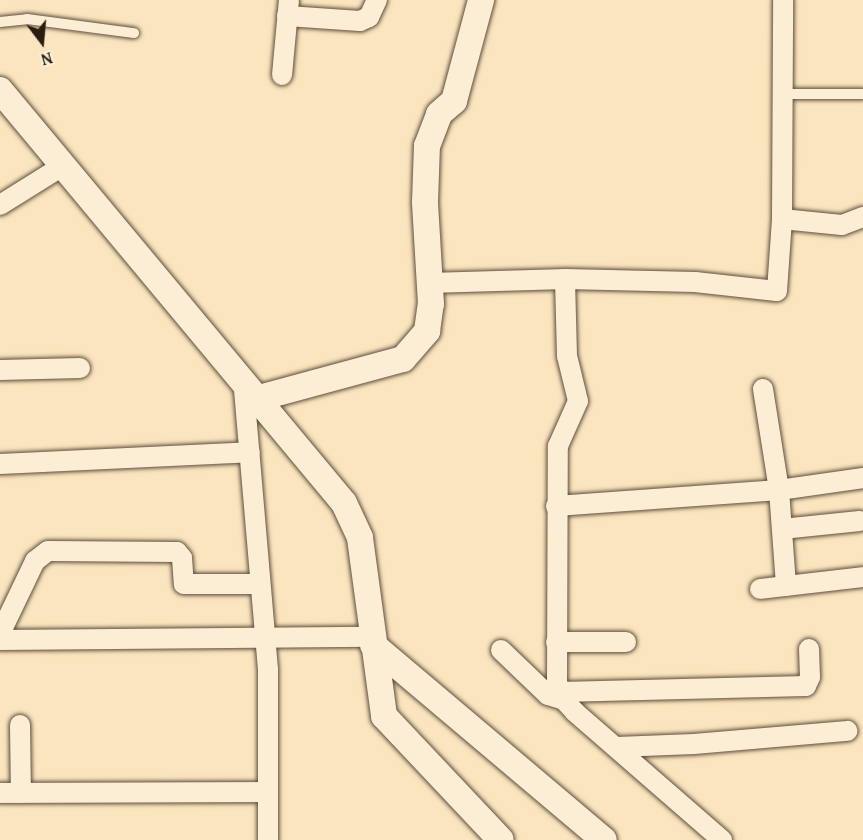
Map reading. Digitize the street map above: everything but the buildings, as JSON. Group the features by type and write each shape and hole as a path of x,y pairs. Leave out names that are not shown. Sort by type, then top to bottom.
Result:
{"street":[{"path":"282,75 288,8 360,21 369,17 377,0"},
{"path":"258,398 403,359 426,331 430,284 425,202 427,146 439,114 453,101 481,0"},
{"path":"430,284 565,279 695,282 777,291 782,219 783,0"},
{"path":"3,98 63,165 243,378 344,503 356,524 381,703 391,726 501,840"},
{"path":"0,205 63,165"},
{"path":"782,219 842,225 863,217"},
{"path":"565,279 567,356 578,408 559,438 556,506 556,642 562,696 722,840"},
{"path":"0,370 80,368"},
{"path":"243,378 265,640 268,840"},
{"path":"763,389 779,490 786,586"},
{"path":"0,464 250,453"},
{"path":"556,506 779,490 863,478"},
{"path":"782,529 860,521"},
{"path":"2,625 35,561 48,550 177,552 182,558 184,584 260,584"},
{"path":"760,589 863,577"},
{"path":"0,640 373,641 603,840"},
{"path":"556,642 626,642"},
{"path":"501,650 548,695 562,696 806,686 810,678 809,649"},
{"path":"20,725 21,793"},
{"path":"617,747 847,731"},
{"path":"0,793 266,792"}],"lane":[{"path":"0,22 27,19 134,33"},
{"path":"783,94 863,94"}]}
